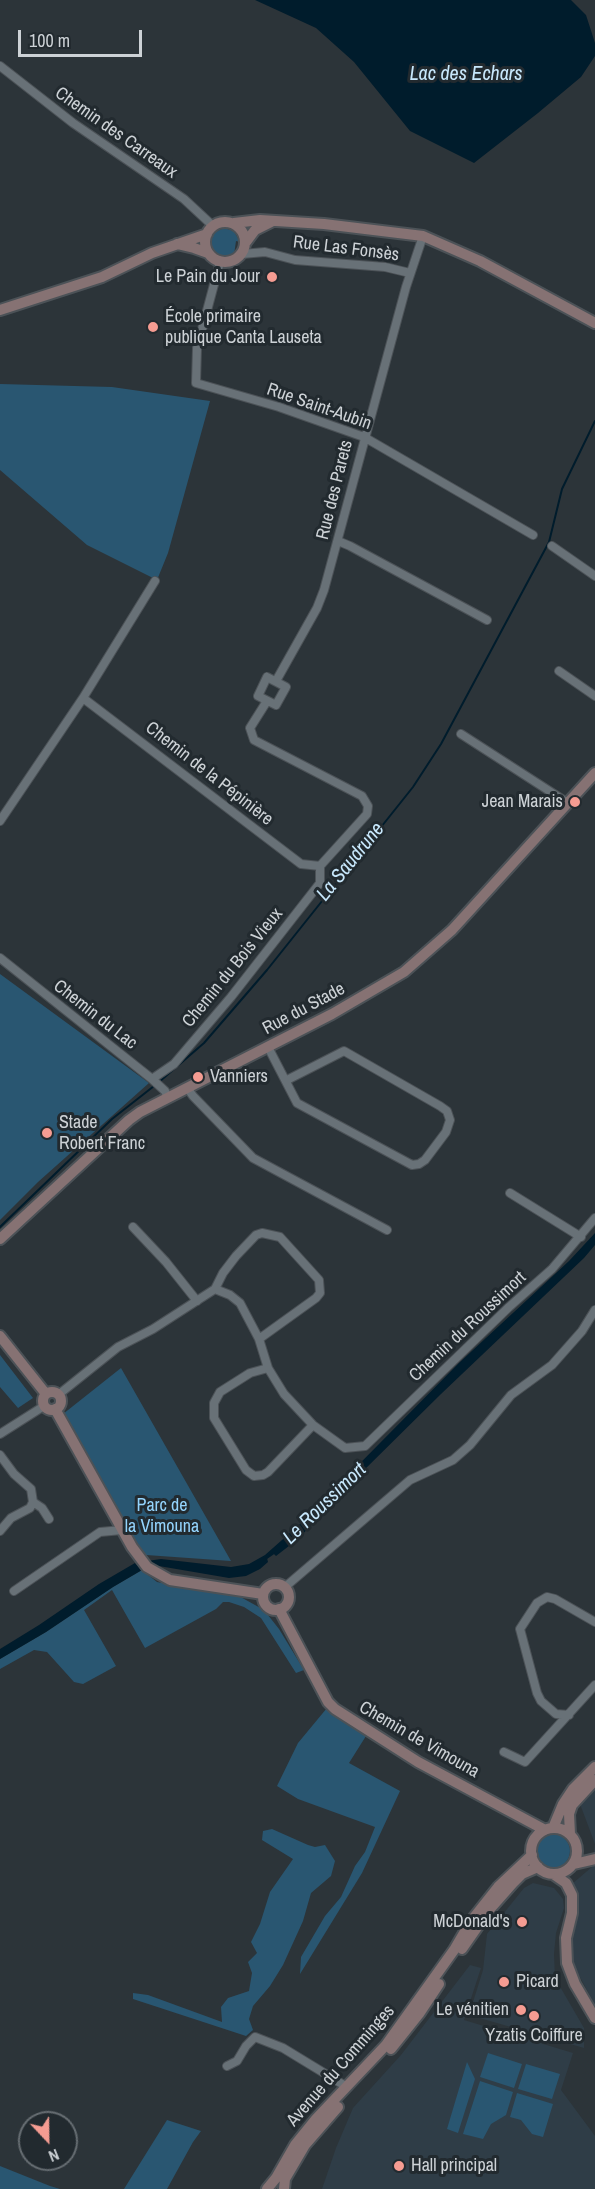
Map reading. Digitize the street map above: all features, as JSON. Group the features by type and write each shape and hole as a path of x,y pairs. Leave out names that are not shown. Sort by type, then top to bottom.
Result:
{"street":[{"name":"Chemin des Carreaux","path":"0,66 73,123 184,199 210,230"},
{"path":"0,310 102,277 224,222 234,224 260,220 324,224 423,236 480,261 595,323"},
{"path":"177,244 208,253 220,262 235,260 242,254 246,242 255,230 274,221"},
{"path":"234,224 242,229 246,242"},
{"path":"208,253 205,244 210,230"},
{"name":"Rue des Parets","path":"277,678 317,608 324,590 355,480 364,437 410,273 423,236"},
{"name":"Rue Las Fonsès","path":"242,254 265,252 295,260 385,267 410,273"},
{"name":"Rue Saint-Aubin","path":"220,262 197,348 196,383 279,407 364,437 533,535"},
{"path":"338,541 487,620"},
{"path":"552,546 595,576"},
{"path":"0,821 83,698 155,581"},
{"path":"559,671 595,696"},
{"path":"267,677 277,678 286,687 276,705 258,696 267,677"},
{"name":"Chemin de la Pépinière","path":"83,698 301,864 320,867"},
{"path":"267,701 250,728 254,740 362,796 368,806 367,814 320,867"},
{"path":"461,734 568,803"},
{"name":"Rue du Stade","path":"0,1239 129,1120 167,1095 188,1089 332,1014 404,972 434,948 595,773"},
{"name":"Chemin du Bois Vieux","path":"154,1080 174,1064 231,997 320,883 320,867"},
{"name":"Chemin du Lac","path":"0,958 154,1080 167,1095"},
{"path":"268,1047 297,1103 412,1165 419,1164 430,1155 446,1132 450,1120 447,1111 440,1106 345,1051 287,1080"},
{"path":"188,1089 192,1096 253,1158 387,1230"},
{"path":"510,1193 581,1237"},
{"name":"Chemin du Roussimort","path":"313,1425 345,1448 369,1444 509,1306 552,1269 595,1218"},
{"path":"133,1227 166,1262 197,1302"},
{"path":"0,1434 48,1403 54,1392 58,1395 118,1347 197,1302 215,1288 236,1256 256,1235 262,1233 280,1237 319,1280 320,1288 316,1298 259,1339"},
{"path":"215,1288 240,1303 259,1339 268,1368 284,1394 313,1425 263,1475 254,1476 246,1470 214,1418 214,1402 220,1392 250,1373 268,1368"},
{"path":"285,1587 410,1480 453,1460 470,1445 511,1395 552,1365 582,1331 595,1310"},
{"path":"0,1336 48,1403 122,1530 144,1563 170,1581 263,1593"},
{"path":"0,1455 14,1474 31,1489 33,1502 30,1508 11,1518 0,1531"},
{"path":"33,1502 42,1508 49,1519"},
{"path":"14,1590 100,1532 122,1530"},
{"path":"274,1584 285,1587 289,1593 289,1600 285,1606 279,1610 267,1606 263,1600 263,1593 267,1587 274,1584"},
{"path":"568,1715 556,1714 541,1701 520,1629 537,1603 547,1598 555,1599 595,1622"},
{"name":"Chemin de Vimouna","path":"279,1610 328,1702 336,1709 418,1762 524,1819 549,1829"},
{"path":"504,1752 525,1762 595,1685"},
{"path":"535,1840 549,1829 573,1789 595,1767"},
{"path":"595,1780 572,1805 569,1814 570,1834 577,1846 577,1855 570,1867 566,1883 573,1904 566,1938 567,1963 575,1984 595,2018"},
{"path":"524,1819 535,1840 532,1855 538,1867 566,1883"},
{"path":"549,1829 563,1830 570,1834"},
{"path":"577,1846 595,1854"},
{"name":"Avenue du Comminges","path":"267,2189 295,2145 386,2044 454,1950 471,1921 509,1876 532,1855"},
{"path":"553,1874 595,1859"},
{"name":"Avenue du Comminges","path":"284,2189 285,2179 304,2145 393,2047 419,2014 490,1909 522,1874 538,1867"},
{"path":"227,2066 237,2061 255,2037 283,2048 347,2087"}],"shaded area":[{"path":"595,1789 595,1844 580,1804"},
{"path":"595,1844 595,2005 574,1966 569,1943 578,1910 572,1884 593,1866"},
{"path":"533,1883 554,1888 563,1899 564,1908 556,1933 555,1978 584,2028 584,2048 469,2015 483,1970 487,1934 524,1888"},
{"path":"470,1965 481,1968 464,2020 573,2053 561,2090 595,2136 595,2189 322,2189 353,2108 401,2055"}],"green space":[{"path":"224,228 234,231 240,242 236,241 234,255 227,258 217,255 210,241 215,232"},
{"path":"0,384 112,387 210,401 168,553 157,580 87,545 0,470"},
{"name":"Stade Robert Franc","path":"0,974 149,1083 38,1182 0,1220"},
{"path":"0,1355 33,1398 18,1408 0,1387"},
{"name":"Parc de la Vimouna","path":"121,1368 231,1561 146,1555 135,1545 63,1414"},
{"path":"142,1570 157,1582 237,1595 264,1610 279,1629 304,1670 296,1673 261,1618 244,1607 229,1602 223,1602 216,1609 145,1648 112,1590 84,1610 116,1666 83,1684 74,1682 47,1652 34,1650 0,1669 0,1659"},
{"path":"327,1708 366,1736 349,1763 400,1791 362,1873 300,1974 301,1957 325,1916 341,1897 355,1866 365,1852 375,1827 298,1799 277,1786 298,1743"},
{"path":"272,1829 308,1845 315,1847 325,1845 335,1861 331,1876 311,1893 303,1921 283,1965 270,1986 253,2006 249,2019 253,2030 246,2036 133,1999 133,1993 148,1995 222,2022 221,2007 228,1998 249,1991 252,1973 248,1962 257,1953 251,1942 260,1924 270,1892 293,1859 262,1840 263,1831"},
{"path":"553,1834 565,1839 570,1851 565,1863 553,1868 541,1863 536,1851 541,1839"},
{"path":"488,2053 522,2064 514,2088 480,2077"},
{"path":"467,2062 475,2079 458,2133 447,2129"},
{"path":"526,2064 560,2074 552,2099 518,2089"},
{"path":"480,2081 513,2092 506,2115 491,2124 483,2139 463,2134"},
{"path":"517,2093 553,2104 543,2137 532,2134 521,2120 510,2117"},
{"path":"167,2120 201,2131 167,2189 124,2189"},
{"path":"0,2166 50,2186 60,2189 0,2189"}],"water":[{"name":"Lac des Echars","path":"255,0 571,0 586,15 595,43 595,56 581,77 474,163 410,131 354,62 316,28"},
{"path":"595,1233 595,1245 584,1258 441,1394 298,1539 276,1556 273,1553 260,1569 246,1576 229,1578 153,1565 147,1561 161,1559 231,1567 249,1564 265,1555 299,1525 459,1363 569,1261"},
{"path":"135,1563 142,1570 0,1659 0,1649"}],"waterway":[{"name":"La Saudrune","path":"159,1082 204,1043 267,970 413,787 441,744 549,542 562,489 595,421"},
{"name":"La Saudrune","path":"0,1227 112,1119 154,1086"},
{"name":"Le Roussimort","path":"264,1560 274,1553"}],"place":[{"name":"Le Pain du Jour","path":"272,277"},
{"name":"École primaire publique Canta Lauseta","path":"153,327"},
{"name":"Jean Marais","path":"575,802"},
{"name":"Vanniers","path":"198,1077"},
{"name":"Stade Robert Franc","path":"47,1133"},
{"name":"McDonald's","path":"522,1922"},
{"name":"Picard","path":"504,1982"},
{"name":"Le vénitien","path":"521,2010"},
{"name":"Yzatis Coiffure","path":"534,2016"},
{"name":"Hall principal","path":"399,2166"}]}
